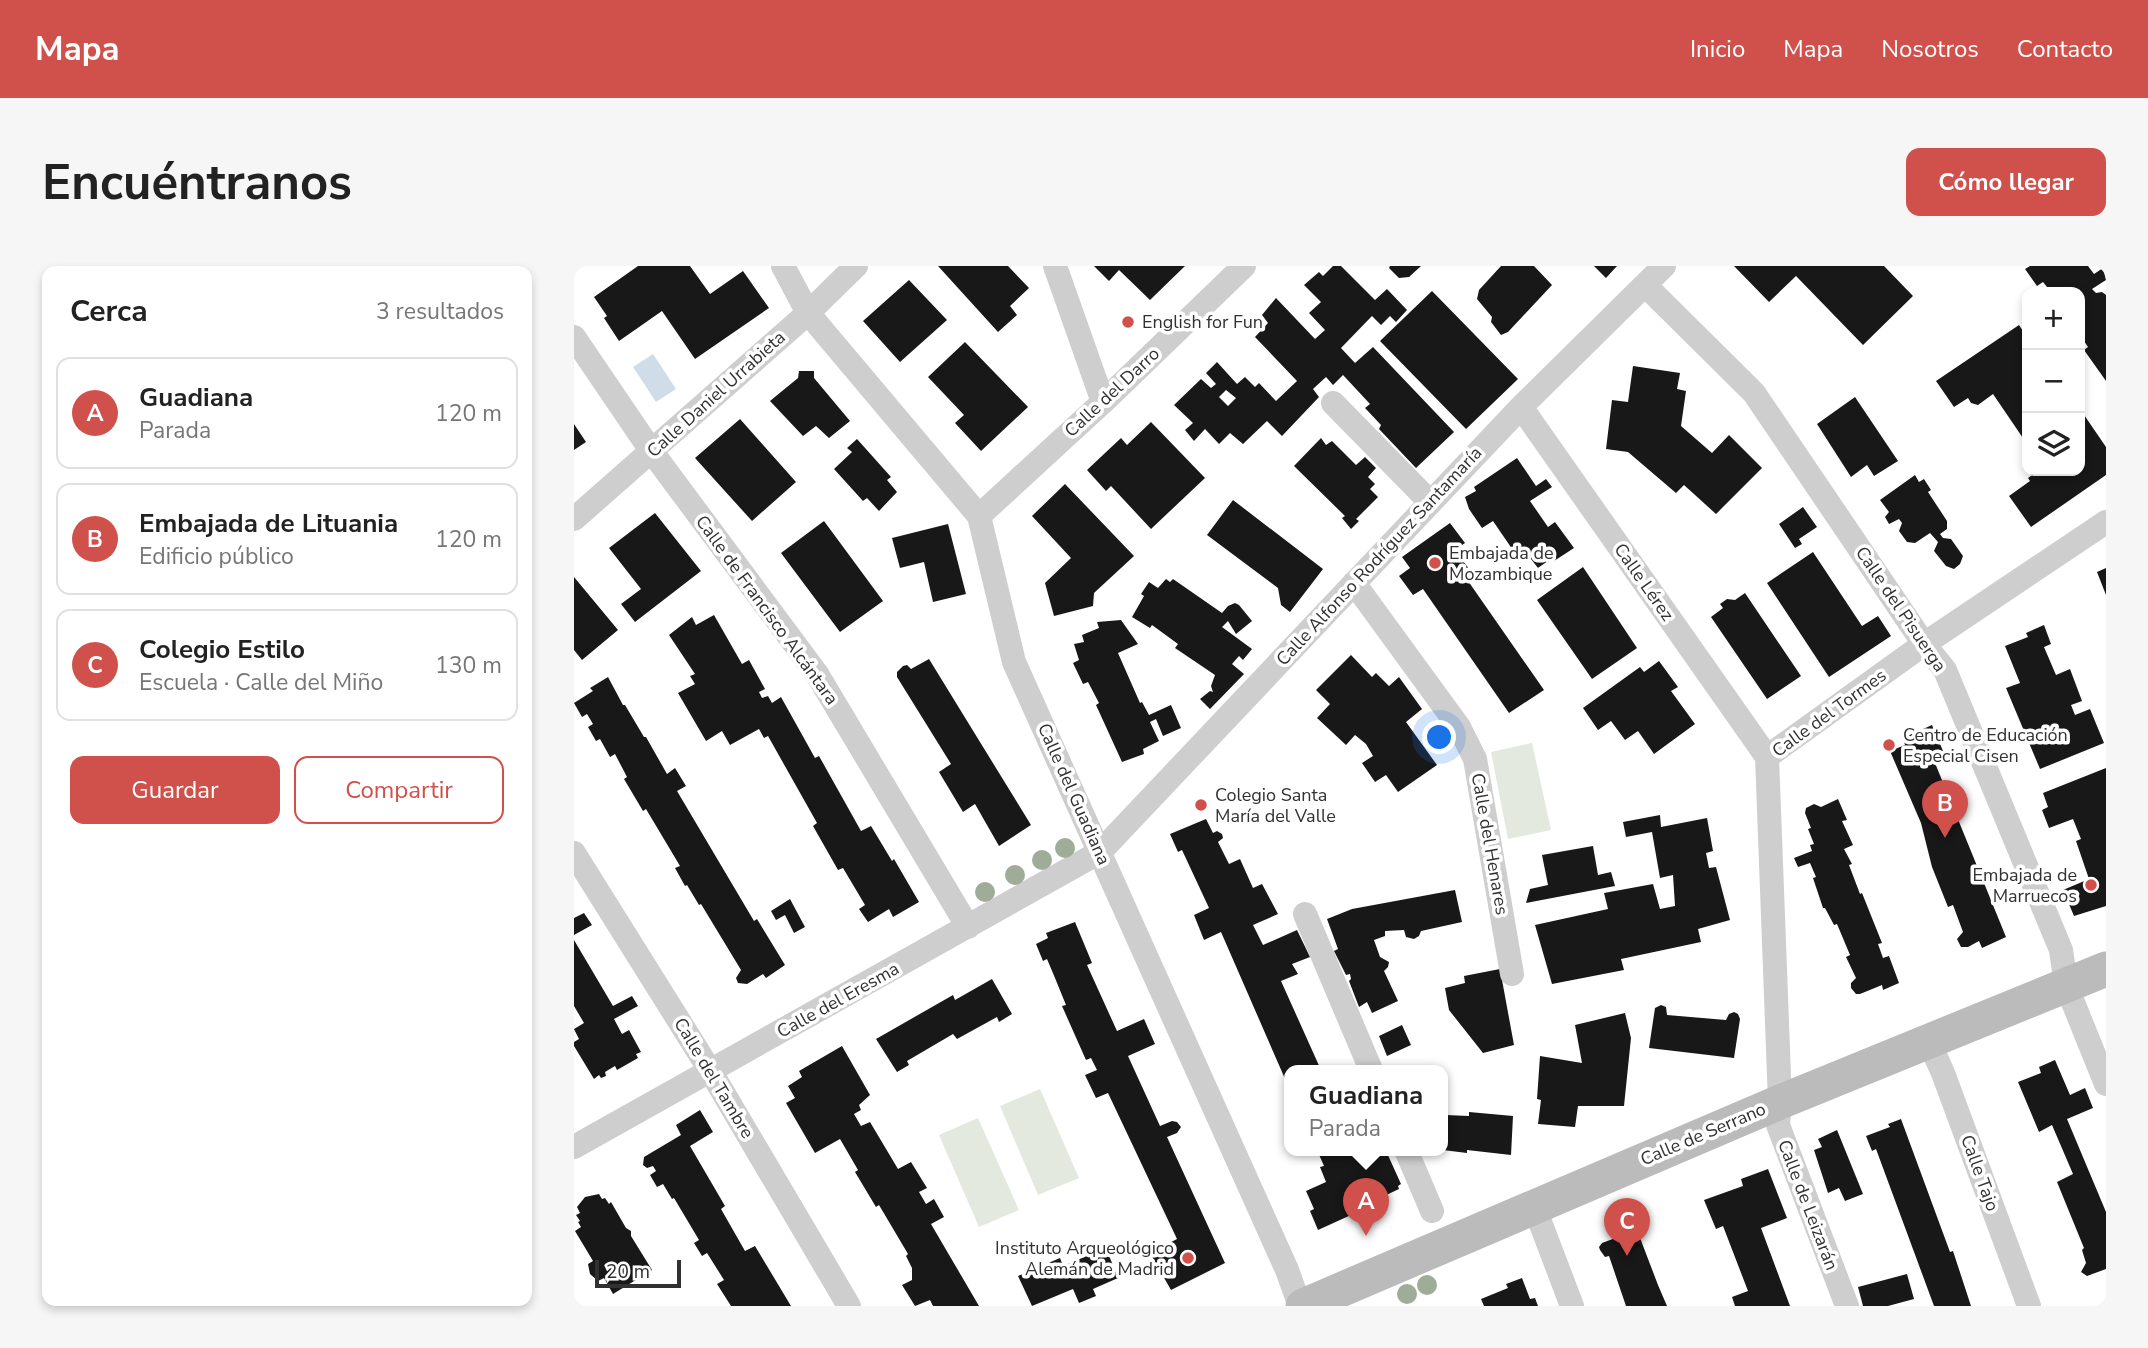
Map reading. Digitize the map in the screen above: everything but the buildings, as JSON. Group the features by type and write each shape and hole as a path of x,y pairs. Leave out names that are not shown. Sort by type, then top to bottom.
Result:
{"street":[{"name":"Calle del Guadiana","path":"783,266 808,313 979,516 1014,662 1301,1306"},
{"name":"Calle Daniel Urrabieta","path":"574,519 808,313 856,266"},
{"path":"1055,266 1103,402"},
{"name":"Calle del Darro","path":"979,516 1103,402 1244,266"},
{"name":"Calle Alfonso Rodríguez Santamaría","path":"1100,852 1521,407 1664,266"},
{"name":"Calle del Pisuerga","path":"1645,285 1754,393 1924,644 1945,670 2061,950 2066,985 2106,1084"},
{"name":"Calle de Francisco Alcántara","path":"574,337 652,452 817,674 968,927"},
{"path":"1333,403 1430,502"},
{"name":"Calle Lérez","path":"1521,407 1767,757"},
{"name":"Calle del Tormes","path":"1780,1102 1767,757 1924,644 2106,522"},
{"name":"Calle del Henares","path":"1354,583 1459,727 1475,759 1512,974"},
{"name":"Calle del Eresma","path":"574,1147 1100,852"},
{"name":"Calle del Tambre","path":"574,853 711,1072 849,1306"},
{"path":"1304,914 1369,1065"},
{"name":"Calle de Serrano","path":"1301,1306 1780,1102 2106,969"},
{"name":"Calle Tajo","path":"1929,1042 1943,1073 2029,1306"},
{"name":"Calle de Leizarán","path":"1780,1102 1778,1125 1847,1306"},
{"path":"1409,1156 1432,1211"},
{"path":"1534,1206 1572,1306"}],"shaded area":[{"path":"653,354 676,389 656,402 633,367"},
{"path":"1532,743 1551,830 1508,839 1491,752"},
{"path":"1040,1089 1079,1178 1038,1195 1000,1106"},
{"path":"978,1118 1019,1210 979,1227 939,1135"}],"place":[{"name":"English for Fun","path":"1128,322"},
{"name":"Embajada de Mozambique","path":"1435,563"},
{"name":"Centro de Educación Especial Cisen","path":"1889,745"},
{"name":"Colegio Santa María del Valle","path":"1201,805"},
{"name":"Embajada de Lituania","path":"1945,838"},
{"name":"Embajada de Marruecos","path":"2091,885"},
{"name":"Guadiana","path":"1366,1236"},
{"name":"Colegio Estilo","path":"1627,1256"},
{"name":"Instituto Arqueológico Alemán de Madrid","path":"1188,1258"}]}
